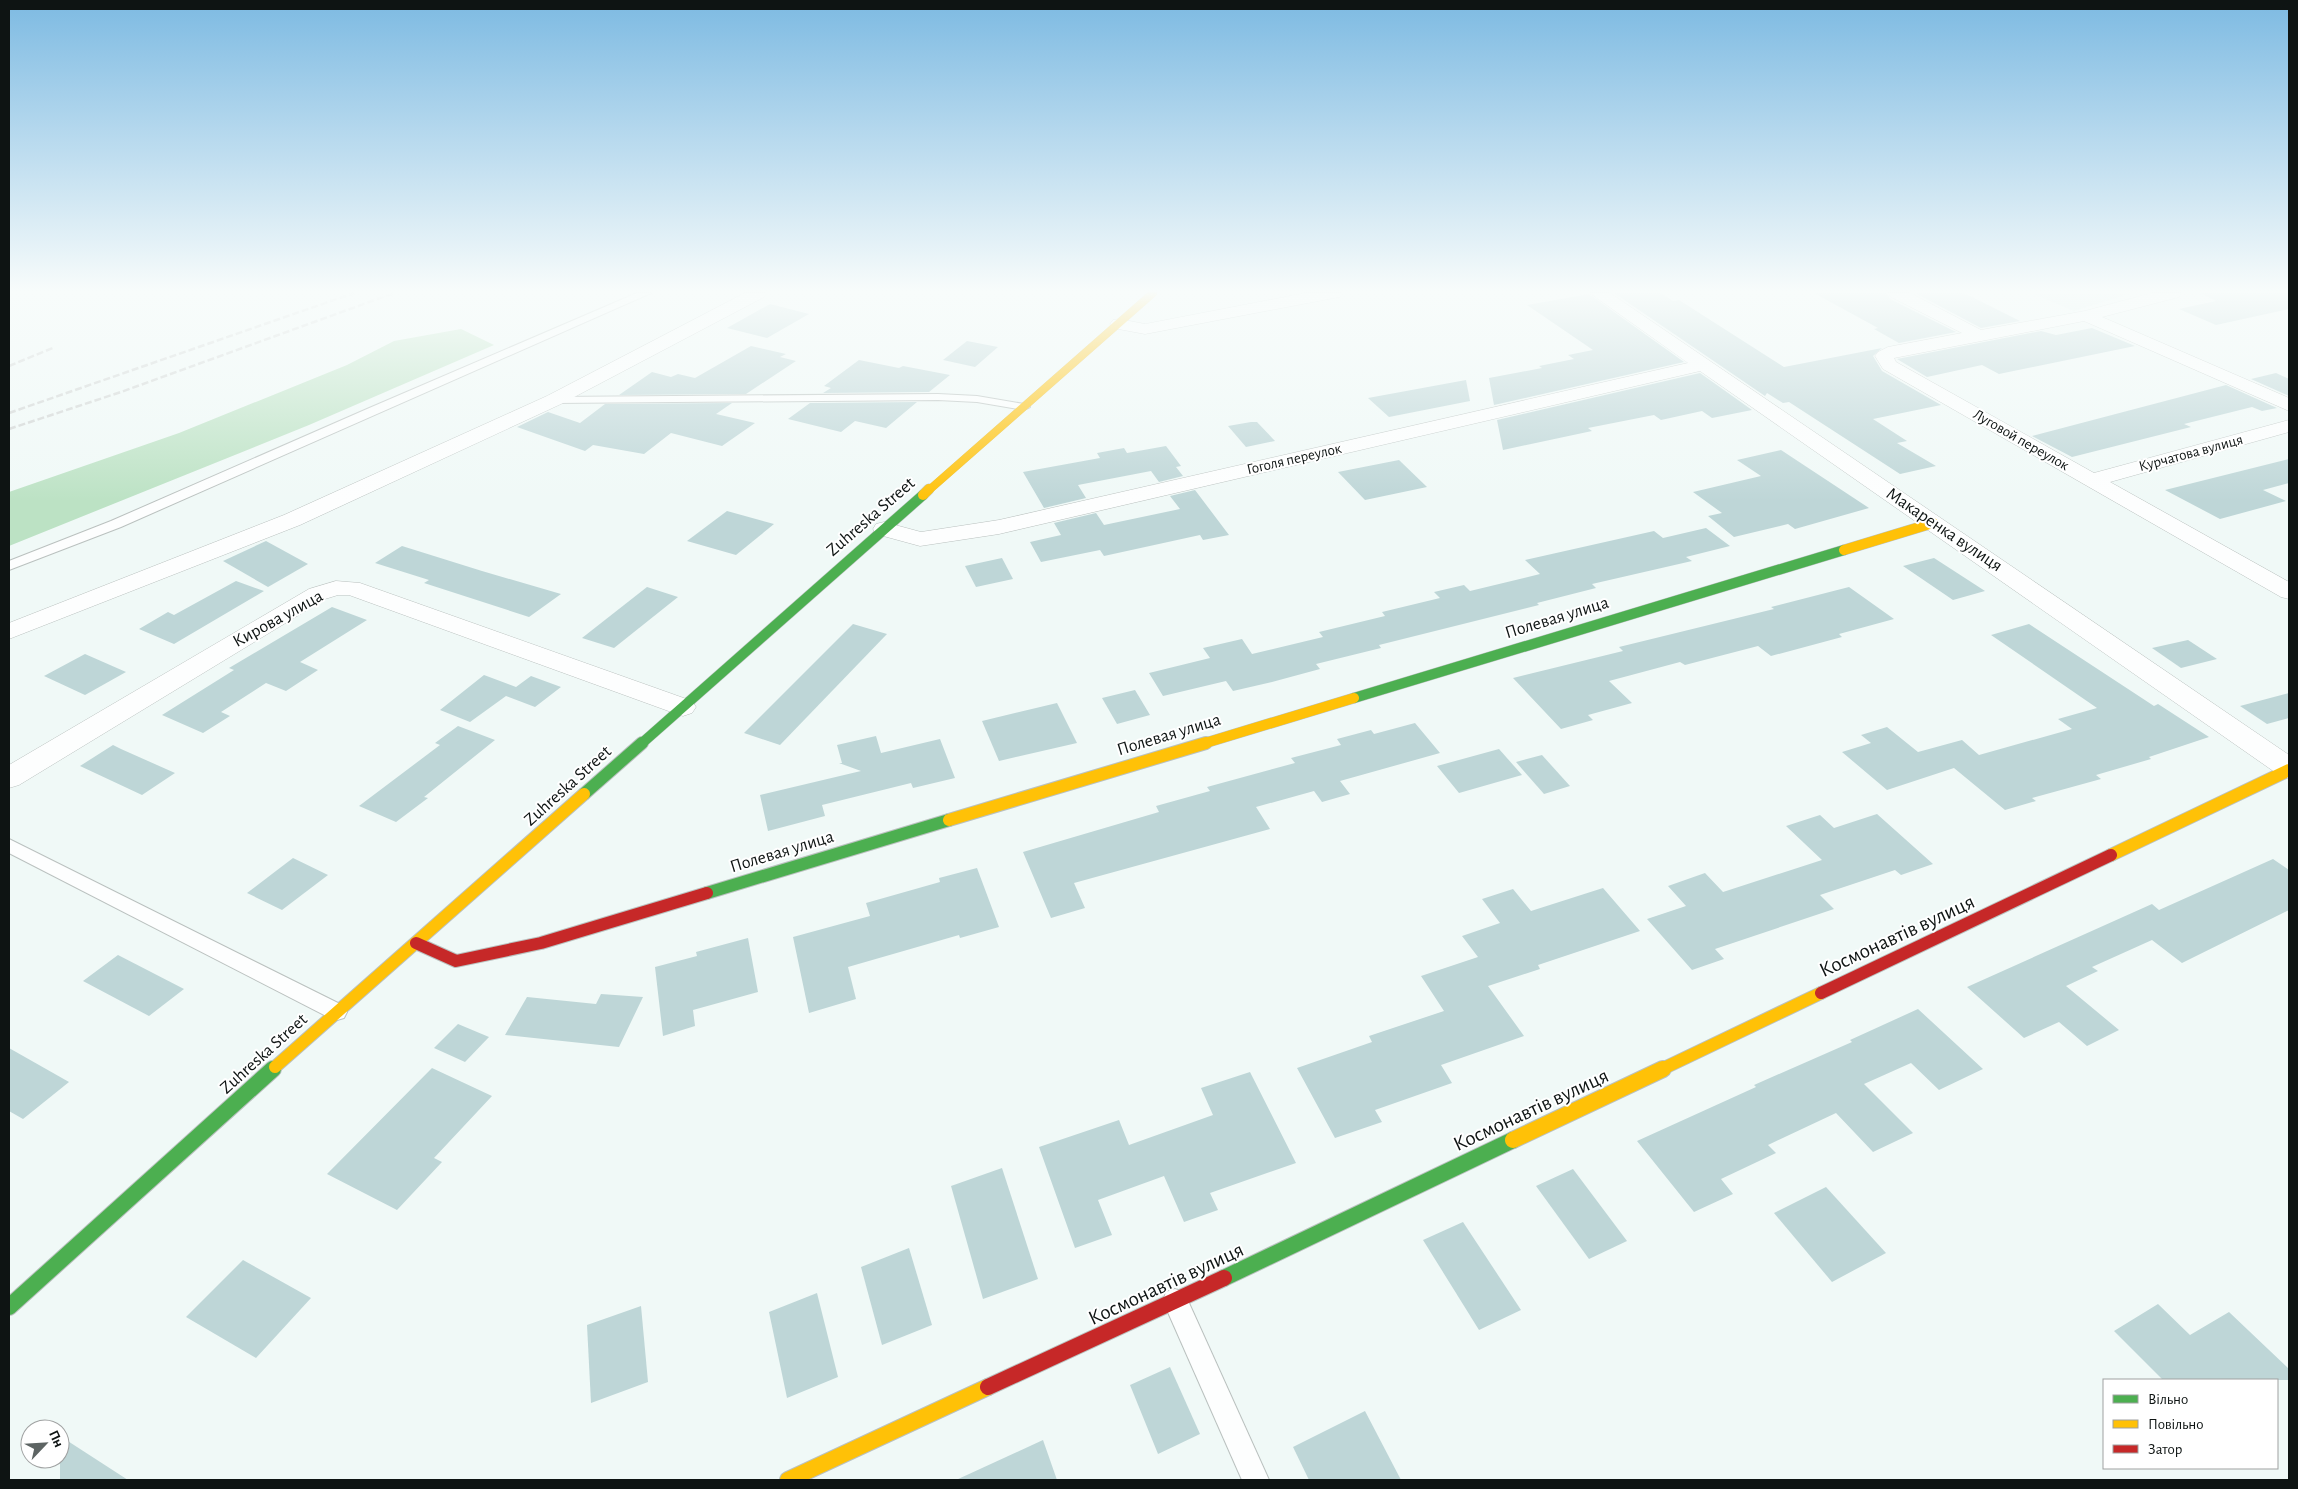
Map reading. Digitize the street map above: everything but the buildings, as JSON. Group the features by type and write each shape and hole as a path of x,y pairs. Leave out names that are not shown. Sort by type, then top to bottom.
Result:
{"street":[{"path":"9,632 292,520 554,400 626,362"},
{"name":"Zuhreska Street","path":"9,1307 337,1012 1075,362"},
{"name":"Макаренка вулиця","path":"1698,362 2289,769"},
{"name":"Луговой переулок","path":"1888,362 2289,592"},
{"path":"2192,362 2289,405"},
{"name":"Гоголя переулок","path":"884,529 920,539 999,527 1702,365"},
{"name":"Курчатова вулиця","path":"2092,480 2289,426"},
{"name":"Полевая улица","path":"416,943 456,962 541,943 1934,523"},
{"name":"Кирова улица","path":"9,778 317,594 336,588 352,588 683,707"},
{"name":"Космонавтів вулиця","path":"788,1480 1175,1301 2289,769"}],"lane":[{"path":"9,566 116,524 484,362"},
{"path":"554,400 938,398 977,399 1024,407"},
{"path":"9,844 337,1012"},
{"path":"1175,1301 1256,1480"}],"green space":[{"path":"352,362 454,362 309,425 9,546 9,492 179,433"}],"railway":[{"path":"9,366 18,362"},
{"path":"9,413 154,362"},
{"path":"9,429 202,362"}],"traffic: fast":[{"path":"584,794 923,495"},
{"path":"1354,698 1844,550"},
{"path":"707,893 949,820"},
{"path":"9,1307 275,1067"},
{"path":"1224,1278 1513,1140"}],"traffic: slow":[{"path":"923,495 1074,362"},
{"path":"1844,550 1933,523"},
{"path":"949,820 1354,698"},
{"path":"2111,855 2289,770"},
{"path":"275,1067 584,794"},
{"path":"1513,1140 1821,993"},
{"path":"788,1480 988,1387"}],"traffic: jam":[{"path":"1821,993 2111,855"},
{"path":"416,943 456,961 541,943 707,893"},
{"path":"988,1387 1224,1278"}]}
